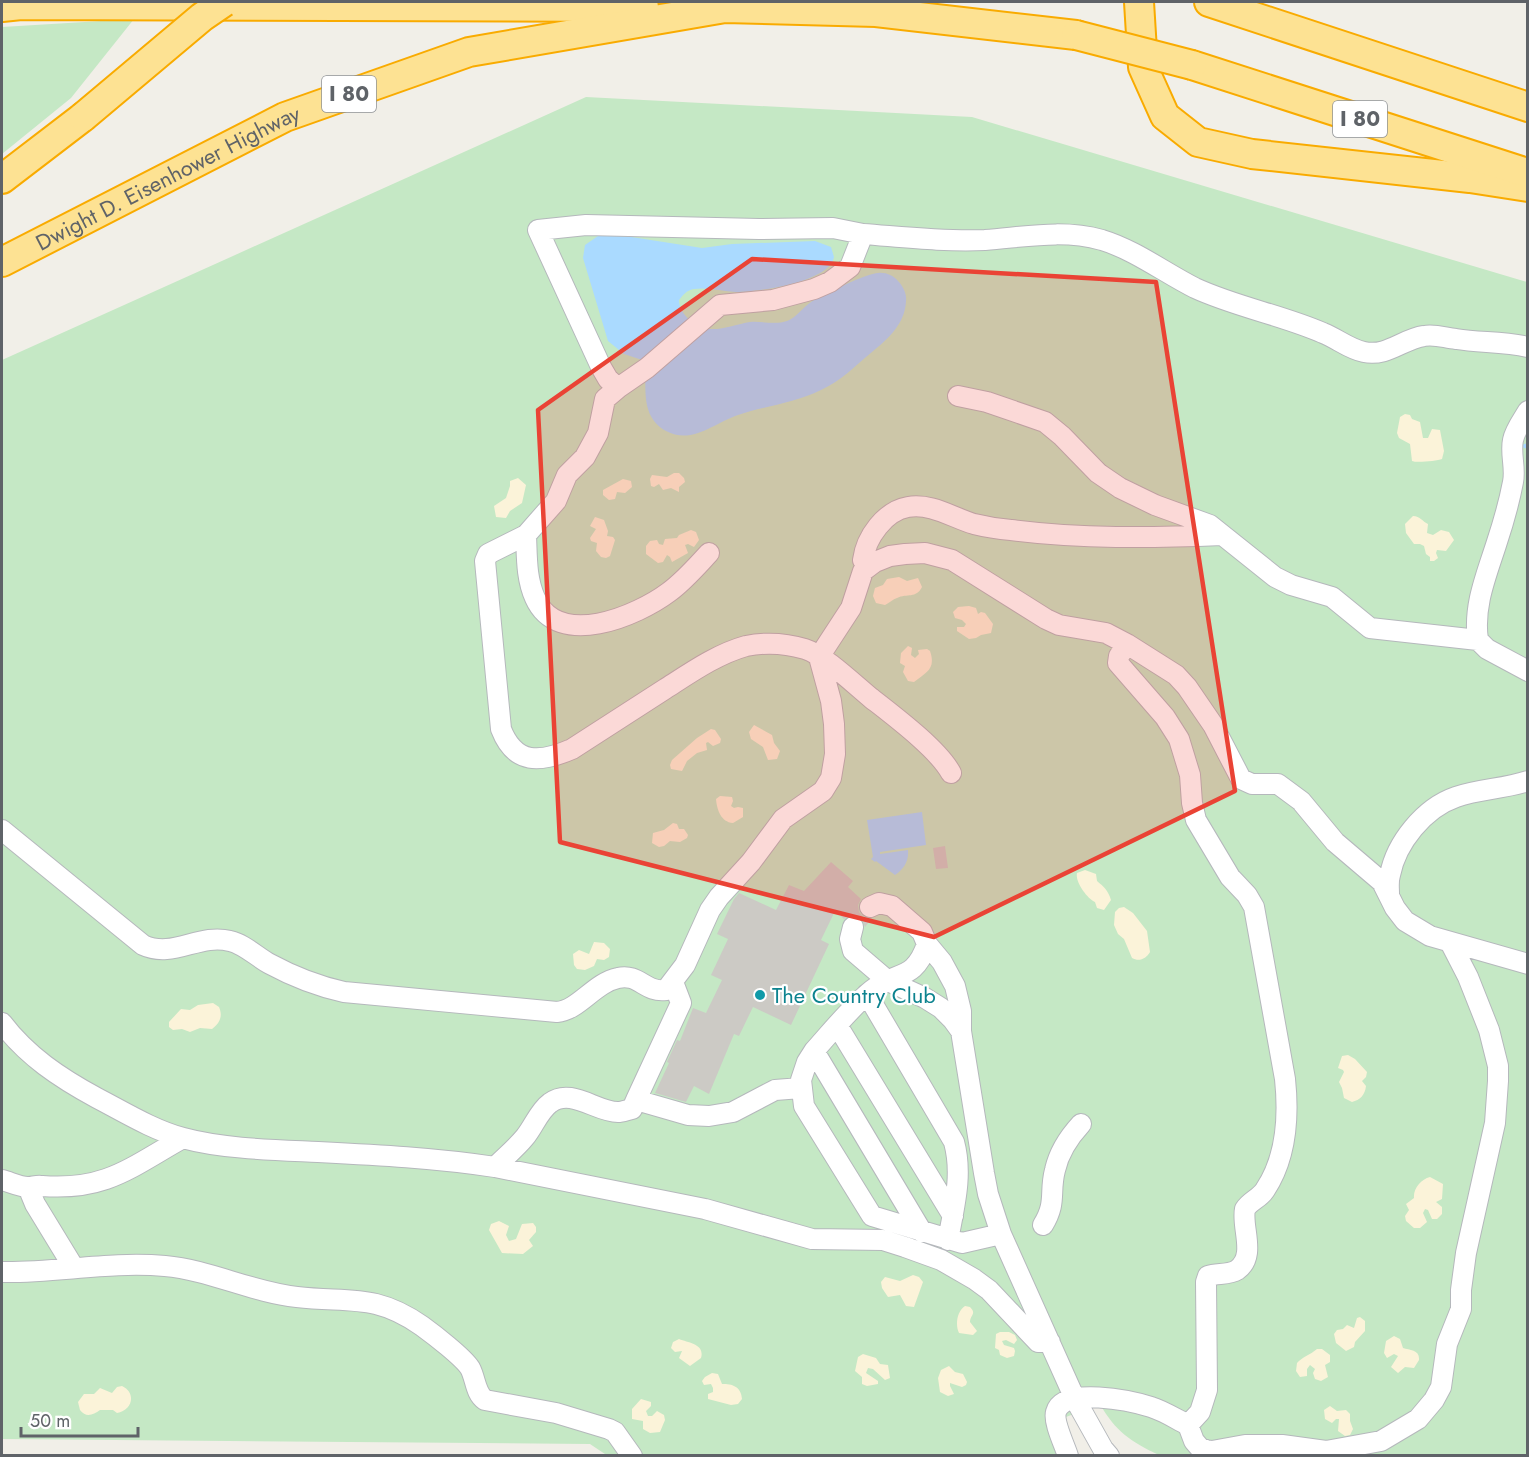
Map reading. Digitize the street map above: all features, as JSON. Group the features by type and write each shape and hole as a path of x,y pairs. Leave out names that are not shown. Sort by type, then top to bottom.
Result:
{"highway":[{"path":"2,179 83,117 202,17 224,2"},
{"path":"1139,2 1143,67 1165,116 1198,142 1252,154 1470,178 1527,187"},
{"path":"1209,2 1527,107"},
{"path":"2,7 167,4 366,8 725,8"},
{"name":"Dwight D. Eisenhower Highway","path":"2,262 285,117 469,52 725,8 876,12 1076,35 1192,65 1527,173"}],"lane":[{"path":"618,388 601,367 538,230 586,225 759,229 833,228 863,234 928,239 985,240 1044,233 1076,235 1117,246 1196,288 1250,309 1324,333 1349,347 1364,352 1384,352 1413,338 1437,335 1527,347"},
{"path":"863,234 850,267 830,282 814,289 773,300 720,305 647,368 605,399 598,433 585,457 567,475 556,501 526,535 488,554 485,561 501,729 507,744 520,756 538,759 555,756 572,748 698,669 744,647 762,643 777,644 807,650 819,657 942,758 951,773"},
{"path":"958,396 987,402 1045,422 1098,473 1120,488 1155,505 1210,525 1275,577 1291,585 1332,597 1370,628 1478,640"},
{"path":"1527,411 1518,426 1511,454 1521,476 1479,598 1476,622 1478,640 1487,649 1527,671"},
{"path":"869,565 863,560 866,545 874,532 892,514 910,506 931,508 975,524 999,529 1056,535 1165,537 1222,535"},
{"path":"526,535 530,583 536,600 546,613 558,621 577,625 602,623 632,614 669,592 709,553"},
{"path":"2,830 143,945 154,950 168,950 201,941 229,940 294,977 321,987 344,992 557,1012 570,1008 603,983 616,978 627,976 648,988 657,991 666,990 685,965 710,910 719,897 751,862 783,819 823,791 831,778 835,754 834,724 831,701 819,657 851,608 864,572 869,565 890,556 938,555 952,560 1046,619 1059,624 1106,633 1176,675 1213,725 1241,779 1247,784 1278,784 1288,790 1312,813 1335,842 1377,877 1389,894 1395,908 1406,921 1424,933 1527,964"},
{"path":"1127,644 1119,656 1118,663 1166,717 1179,740 1190,775 1196,820 1230,877 1247,895 1254,907 1287,1100 1285,1138 1280,1159 1264,1191 1245,1209 1244,1221 1248,1234 1248,1247 1242,1263 1229,1273 1208,1276 1206,1282 1207,1390 1200,1412 1188,1425"},
{"path":"1389,894 1390,875 1401,845 1417,824 1454,798 1527,781"},
{"path":"870,907 879,903 892,906 922,932 927,944 942,962 955,986 962,1011 961,1031 984,1173 1001,1234 1075,1399 1103,1449 1109,1455"},
{"path":"853,927 850,935 851,948 888,981 941,1008 961,1031"},
{"path":"1068,1455 1055,1418 1056,1410 1063,1402 1075,1399 1111,1399 1153,1407 1188,1425 1194,1441 1200,1448 1212,1451 1245,1445 1282,1445 1326,1451 1381,1441 1418,1419 1434,1400 1441,1387 1447,1344 1461,1309 1466,1253 1495,1123 1498,1081 1498,1066 1489,1030 1468,977 1450,942"},
{"path":"927,944 923,955 913,969 907,974 874,988 814,1051 803,1071 801,1088 806,1113 872,1216 962,1243 1001,1234"},
{"path":"495,1167 525,1137 551,1102 567,1097 606,1110 619,1112 632,1109 681,1003 673,982"},
{"path":"867,994 954,1142 958,1170 948,1240"},
{"path":"2,1023 24,1049 72,1085 145,1123 183,1138 243,1148 436,1159 495,1167 705,1209 812,1239 884,1240 941,1260 974,1279 996,1297 1038,1342 1050,1342"},
{"path":"837,1025 952,1216"},
{"path":"814,1051 922,1232"},
{"path":"636,1100 688,1115 709,1116 733,1112 775,1090 801,1088"},
{"path":"1043,1225 1052,1205 1057,1160 1081,1124"},
{"path":"2,1180 28,1187 74,1187 102,1181 136,1166 183,1138"},
{"path":"28,1187 35,1204 74,1268"},
{"path":"2,1272 36,1273 135,1264 165,1266 197,1270 239,1284 296,1297 346,1299 384,1305 422,1326 467,1364 479,1393 485,1400 556,1413 609,1429 615,1432 632,1455"}],"highlighted area":[{"path":"752,259 1156,282 1235,791 934,937 560,842 538,410"}],"green space":[{"path":"134,19 71,98 2,154 2,27"},
{"path":"586,97 972,117 1527,282 1527,1453 1523,1456 1159,1455 1118,1429 1100,1404 1066,1417 1075,1456 608,1456 590,1444 2,1439 2,360"}],"sand":[{"path":"1405,414 1420,422 1423,438 1428,438 1432,429 1440,430 1444,451 1442,459 1427,462 1412,461 1410,444 1399,438 1397,433 1400,417"},
{"path":"679,473 684,478 685,482 679,487 679,492 671,488 663,490 659,484 651,486 652,475 667,477"},
{"path":"518,478 526,485 522,503 510,511 506,518 496,517 494,506 506,498 510,481"},
{"path":"623,479 631,481 632,487 625,493 617,492 615,499 609,500 603,495 603,490"},
{"path":"1413,516 1428,524 1427,533 1433,535 1441,530 1449,532 1454,540 1446,551 1437,550 1438,558 1434,561 1430,561 1424,546 1414,544 1406,533 1405,524"},
{"path":"595,517 604,520 608,531 607,536 615,540 610,556 606,558 601,557 596,551 597,543 591,541 590,538 596,529 590,526"},
{"path":"691,530 696,532 699,540 694,547 685,545 688,553 672,562 667,555 663,562 658,563 646,554 646,546 650,541 657,540 663,545 665,539 677,538"},
{"path":"899,577 907,581 918,578 922,587 920,591 885,605 876,603 873,596 875,588 883,585 887,579"},
{"path":"958,607 976,608 978,614 985,613 993,624 991,633 969,639 957,631 957,627 964,627 966,624 955,618 953,612"},
{"path":"908,646 912,648 911,655 915,658 919,654 918,650 927,649 932,657 929,670 914,682 908,681 903,672 905,666 900,663 901,653"},
{"path":"754,725 772,735 780,751 777,759 768,760 763,747 751,739 749,732"},
{"path":"711,729 715,730 721,739 720,743 713,746 706,743 707,750 697,753 687,761 682,771 671,769 672,760"},
{"path":"720,796 732,797 731,806 743,808 743,817 733,823 725,820 719,811 716,799"},
{"path":"673,823 677,824 679,829 684,829 688,835 687,838 680,842 670,841 659,847 652,843 653,833 664,830"},
{"path":"1085,870 1096,874 1097,881 1109,894 1111,900 1104,910 1097,908 1095,902 1080,885 1077,873"},
{"path":"1124,907 1133,913 1147,931 1150,952 1142,959 1132,958 1124,939 1118,934 1114,925 1115,912"},
{"path":"594,942 604,943 610,949 609,957 604,960 597,959 594,966 585,970 577,969 574,965 573,954 579,950 589,954"},
{"path":"213,1003 219,1007 221,1016 212,1029 200,1028 190,1032 182,1029 173,1030 169,1027 169,1022 181,1009 190,1010 198,1005"},
{"path":"1348,1055 1367,1072 1362,1081 1366,1086 1365,1092 1352,1102 1344,1098 1339,1082 1344,1072 1338,1068 1342,1056"},
{"path":"1430,1177 1443,1184 1442,1199 1436,1202 1442,1207 1442,1214 1437,1219 1432,1219 1428,1210 1425,1209 1423,1213 1427,1222 1420,1228 1414,1228 1406,1221 1405,1216 1409,1210 1406,1204 1414,1198 1418,1185"},
{"path":"499,1221 509,1226 506,1235 509,1241 516,1239 522,1224 533,1223 536,1232 529,1240 533,1246 523,1254 502,1253 489,1230 491,1224"},
{"path":"913,1275 919,1277 923,1282 914,1307 906,1306 900,1295 888,1297 882,1288 881,1282 885,1277 900,1281"},
{"path":"965,1306 970,1307 973,1311 970,1322 977,1331 973,1335 959,1333 958,1330 959,1315"},
{"path":"1360,1317 1365,1321 1365,1331 1355,1342 1354,1347 1346,1351 1336,1343 1334,1334 1347,1325 1354,1328 1357,1318"},
{"path":"1009,1332 1015,1335 1017,1340 1014,1344 1006,1340 1002,1341 1004,1345 1014,1348 1015,1351 1014,1356 1007,1358 1000,1355 999,1350 995,1348 996,1334"},
{"path":"1394,1336 1400,1339 1403,1348 1418,1354 1419,1360 1414,1368 1405,1367 1398,1373 1391,1367 1398,1356 1394,1354 1387,1358 1384,1353 1386,1341"},
{"path":"679,1339 701,1350 701,1358 690,1366 679,1358 682,1351 675,1352 671,1348 673,1342"},
{"path":"1317,1349 1322,1349 1330,1355 1330,1362 1325,1365 1328,1377 1321,1381 1315,1379 1313,1373 1315,1369 1310,1365 1307,1369 1307,1376 1300,1377 1296,1371 1297,1363"},
{"path":"863,1354 876,1358 880,1364 888,1365 890,1378 885,1380 873,1369 868,1368 866,1373 878,1381 878,1384 867,1386 862,1384 862,1377 855,1371 858,1357"},
{"path":"949,1366 955,1372 963,1374 967,1382 962,1387 950,1383 954,1394 948,1396 940,1392 938,1378 941,1370"},
{"path":"712,1373 718,1374 722,1384 732,1385 740,1391 742,1399 738,1404 731,1405 708,1399 708,1394 713,1392 713,1388 711,1384 704,1385 702,1381"},
{"path":"122,1386 130,1393 131,1401 122,1412 100,1410 87,1415 80,1410 78,1402 84,1394 94,1394 100,1388 112,1393 117,1387"},
{"path":"641,1399 651,1402 651,1406 646,1411 648,1416 652,1416 657,1411 664,1415 665,1420 660,1432 650,1433 643,1429 643,1421 632,1419 632,1409"},
{"path":"1330,1406 1337,1411 1346,1410 1350,1414 1353,1429 1350,1435 1345,1436 1338,1431 1339,1419 1332,1423 1325,1419 1324,1410"}],"water":[{"path":"598,236 625,236 702,248 732,244 815,241 831,247 834,257 830,266 820,273 792,284 746,292 704,288 687,292 679,300 682,311 694,323 705,328 725,328 750,322 787,321 824,295 855,280 878,273 891,276 902,285 906,296 903,317 890,336 848,373 828,386 801,398 738,415 694,434 676,435 657,425 648,409 645,390 645,361 624,354 608,341 583,258 585,245"},
{"path":"922,812 926,845 880,852 880,854 908,850 907,861 901,870 895,875 871,859 873,857 867,820"}],"building":[{"path":"945,846 948,868 936,869 933,848"},
{"name":"The Country Club","path":"831,862 853,881 848,887 861,899 858,905 859,912 863,917 872,918 865,927 862,919 850,915 844,919 835,911 821,940 829,944 791,1025 753,1007 739,1036 734,1034 709,1094 694,1086 686,1102 655,1093 693,1008 706,1013 722,980 711,975 728,939 717,934 734,899 739,893 776,910 789,885 804,891"}],"place":[{"name":"The Country Club","path":"760,995"}]}
